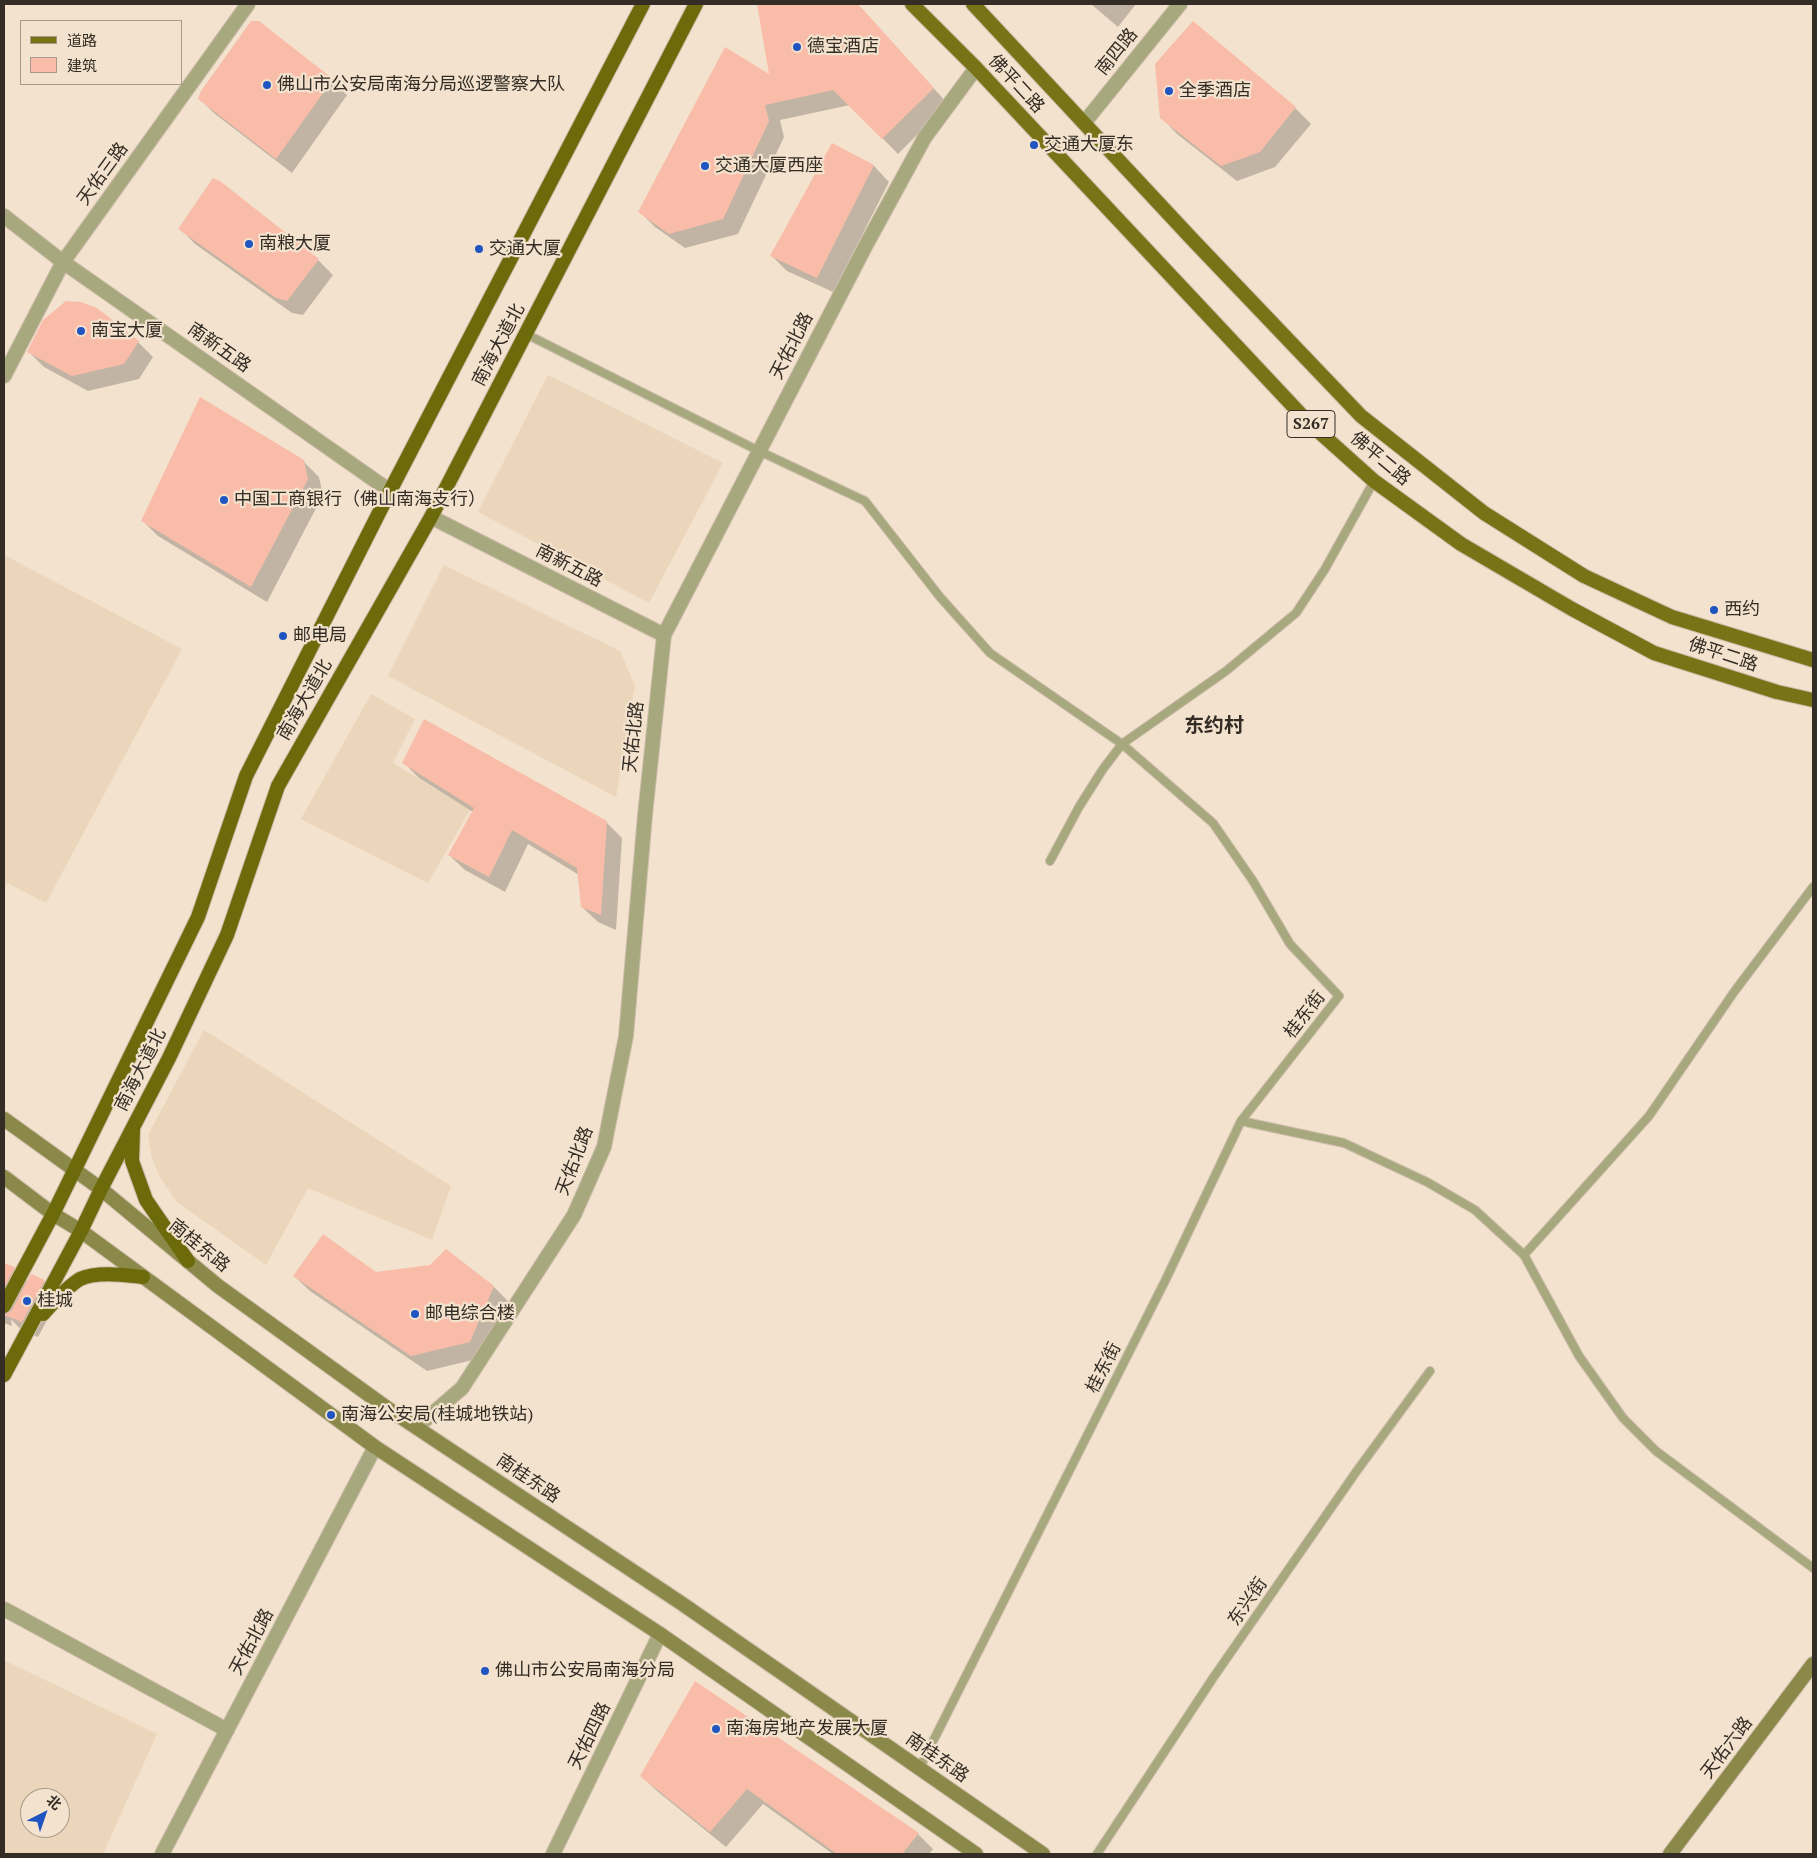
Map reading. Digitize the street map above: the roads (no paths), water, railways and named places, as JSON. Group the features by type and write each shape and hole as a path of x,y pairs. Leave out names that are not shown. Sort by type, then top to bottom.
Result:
{"highway":[{"name":"南海大道北","path":"4,1306 53,1214 198,917 246,776 390,490 643,4"},
{"name":"南海大道北","path":"4,1375 81,1231 169,1058 227,934 278,786 430,517 696,4"},
{"path":"133,1127 132,1160 146,1200 188,1261"},
{"path":"21,1343 51,1304 80,1279 105,1274 143,1277"}],"main road":[{"name":"佛平二路","path":"912,4 976,68 1307,421 1374,481 1461,544 1572,609 1654,653 1777,692 1813,700"},
{"name":"佛平二路","path":"973,4 1361,416 1484,513 1584,576 1672,617 1813,660"},
{"name":"南桂东路","path":"4,1119 101,1189 218,1286 417,1428 681,1603 1044,1854"},
{"path":"4,1177 53,1214 81,1231 375,1447 660,1634 976,1854"},
{"name":"天佑六路","path":"1670,1854 1813,1664"}],"street":[{"name":"天佑三路","path":"4,376 63,262 248,4"},
{"name":"南四路","path":"1084,123 1180,4"},
{"name":"天佑北路","path":"417,1428 462,1388 574,1215 604,1147 626,1036 646,806 664,635 866,245 925,138 976,68"},
{"name":"南新五路","path":"4,216 63,262 390,490"},
{"name":"南新五路","path":"430,517 664,635"},
{"name":"天佑北路","path":"162,1854 375,1447"},
{"path":"4,1609 227,1730"},
{"name":"天佑四路","path":"553,1854 660,1634"}],"lane":[{"path":"526,334 759,451 865,501 940,597 990,653 1122,744"},
{"path":"1050,861 1079,807 1103,769 1122,744 1226,671 1296,613 1325,569 1374,481"},
{"name":"桂东街","path":"919,1768 1157,1296 1241,1121 1339,996 1290,944 1253,881 1213,823 1122,744"},
{"path":"1524,1255 1649,1116 1734,992 1813,887"},
{"path":"1241,1121 1344,1143 1427,1182 1475,1210 1524,1255 1579,1356 1623,1418 1656,1452 1813,1568"},
{"name":"东兴街","path":"1097,1854 1213,1678 1356,1472 1430,1371"}],"place":[{"name":"德宝酒店","path":"797,47"},
{"name":"佛山市公安局南海分局巡逻警察大队","path":"267,85"},
{"name":"全季酒店","path":"1169,91"},
{"name":"交通大厦东","path":"1034,145"},
{"name":"交通大厦西座","path":"705,166"},
{"name":"南粮大厦","path":"249,244"},
{"name":"交通大厦","path":"479,249"},
{"name":"南宝大厦","path":"81,331"},
{"name":"中国工商银行（佛山南海支行）","path":"224,500"},
{"name":"西约","path":"1714,610"},
{"name":"邮电局","path":"283,636"},
{"name":"桂城","path":"27,1301"},
{"name":"邮电综合楼","path":"415,1314"},
{"name":"南海公安局(桂城地铁站)","path":"331,1415"},
{"name":"佛山市公安局南海分局","path":"485,1671"},
{"name":"南海房地产发展大厦","path":"716,1729"}],"district":[{"name":"东约村","path":"1214,726"}]}
